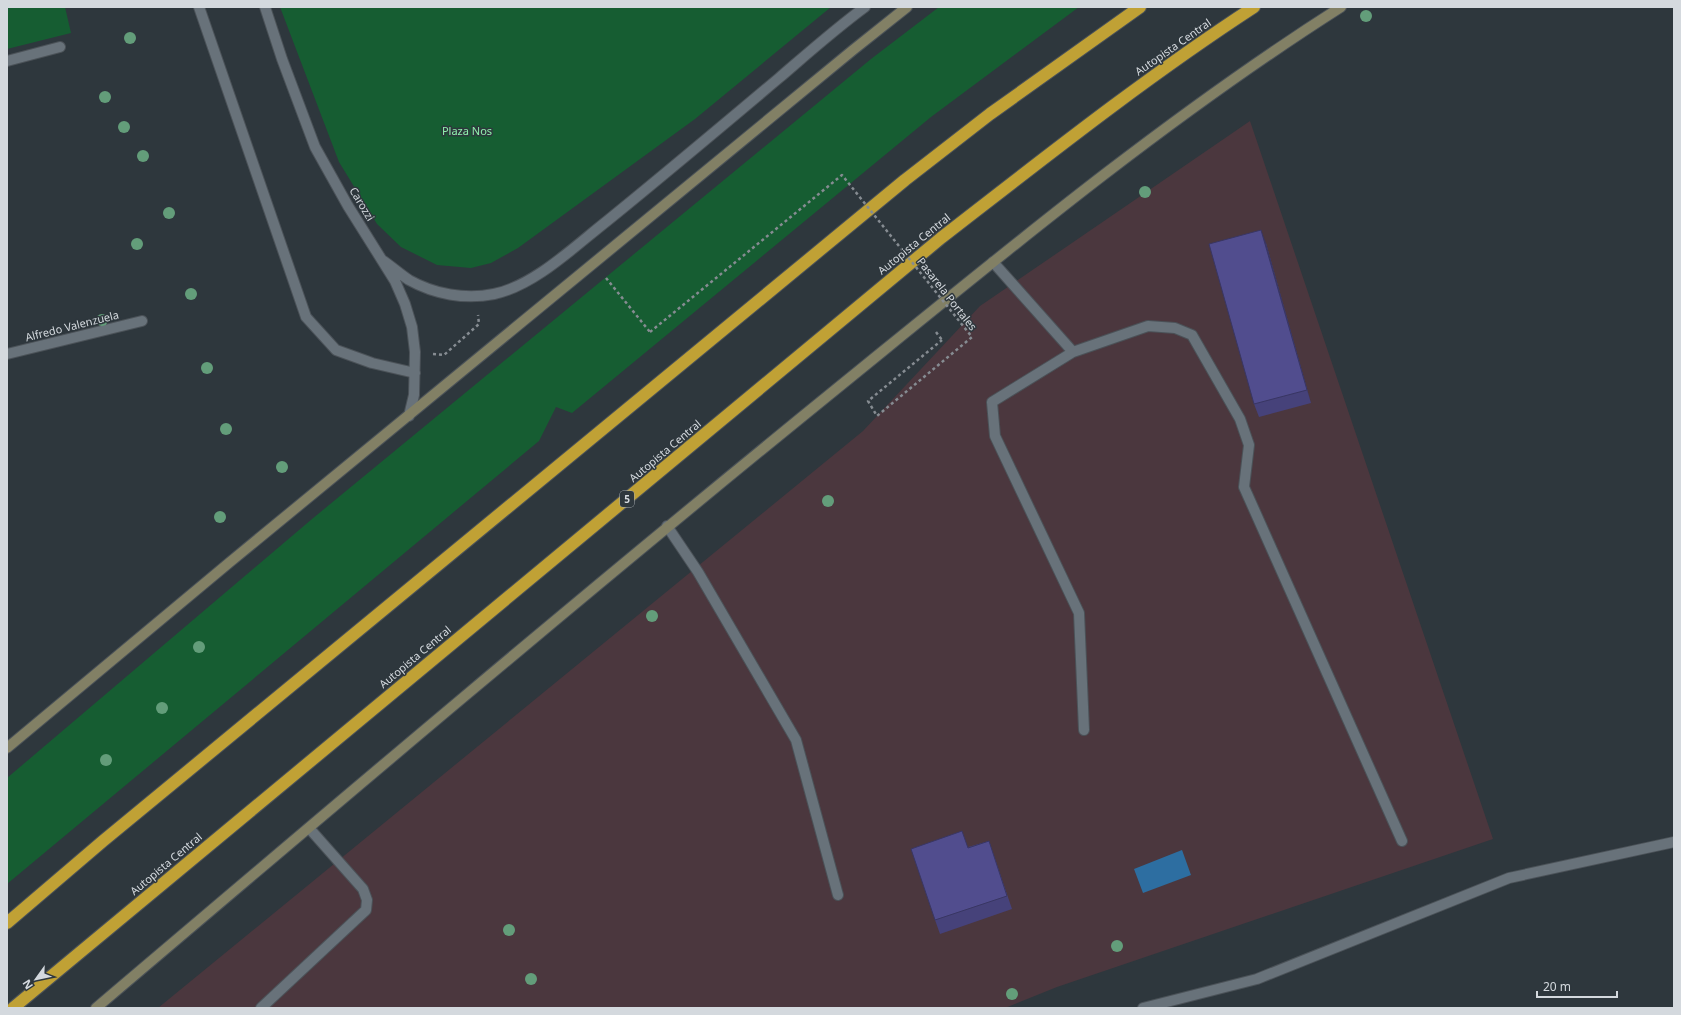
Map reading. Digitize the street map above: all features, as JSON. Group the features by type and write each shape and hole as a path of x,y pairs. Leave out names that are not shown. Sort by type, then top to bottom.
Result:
{"highway":[{"path":"7,923 104,841 904,180 990,114 1140,7"},
{"name":"Autopista Central","path":"13,1008 941,238 1043,158 1136,89 1254,7"}],"main road":[{"path":"7,748 593,263 852,50 907,7"},
{"path":"96,1008 667,526 1071,199 1230,81 1340,7"}],"street":[{"path":"199,7 306,317 336,350 372,363 415,373"},
{"name":"Carozzi","path":"265,7 282,59 315,147 348,206 395,281 405,304 412,327 415,352 414,395 409,416"},
{"path":"382,260 408,279 441,293 459,296 476,296 494,294 510,289 540,273 642,192 865,7"},
{"path":"7,61 60,47"},
{"path":"994,262 1073,352"},
{"name":"Alfredo Valenzuela","path":"7,354 142,321"},
{"path":"1084,730 1079,613 995,436 992,402 1073,352 1148,326 1175,328 1192,335 1240,419 1249,445 1244,487 1402,842"},
{"path":"667,526 698,572 796,740 838,895"},
{"path":"261,1008 366,910 367,900 363,889 309,828"},
{"path":"1143,1008 1257,979 1509,878 1674,842"}],"path":[{"name":"Pasarela Portales","path":"593,263 650,332 842,175 972,337 877,416 868,401 942,340"},
{"path":"415,352 444,355 479,324 476,296"}],"shaded area":[{"path":"1250,121 1493,839 1057,987 1005,1008 158,1008 863,431 980,306"}],"green space":[{"path":"7,7 65,7 71,33 7,49"},
{"name":"Plaza Nos","path":"280,7 831,7 695,119 518,248 491,263 471,268 437,265 401,247 377,224 339,162"},
{"path":"939,7 1079,7 931,117 572,413 556,407 539,441 7,884 7,778 312,519 871,59"}],"water":[{"path":"1182,850 1191,875 1143,893 1134,869"}],"building":[{"path":"1261,230 1307,390 1254,404 1209,244"},
{"path":"962,831 968,848 989,841 1007,896 935,920 911,849"}]}
